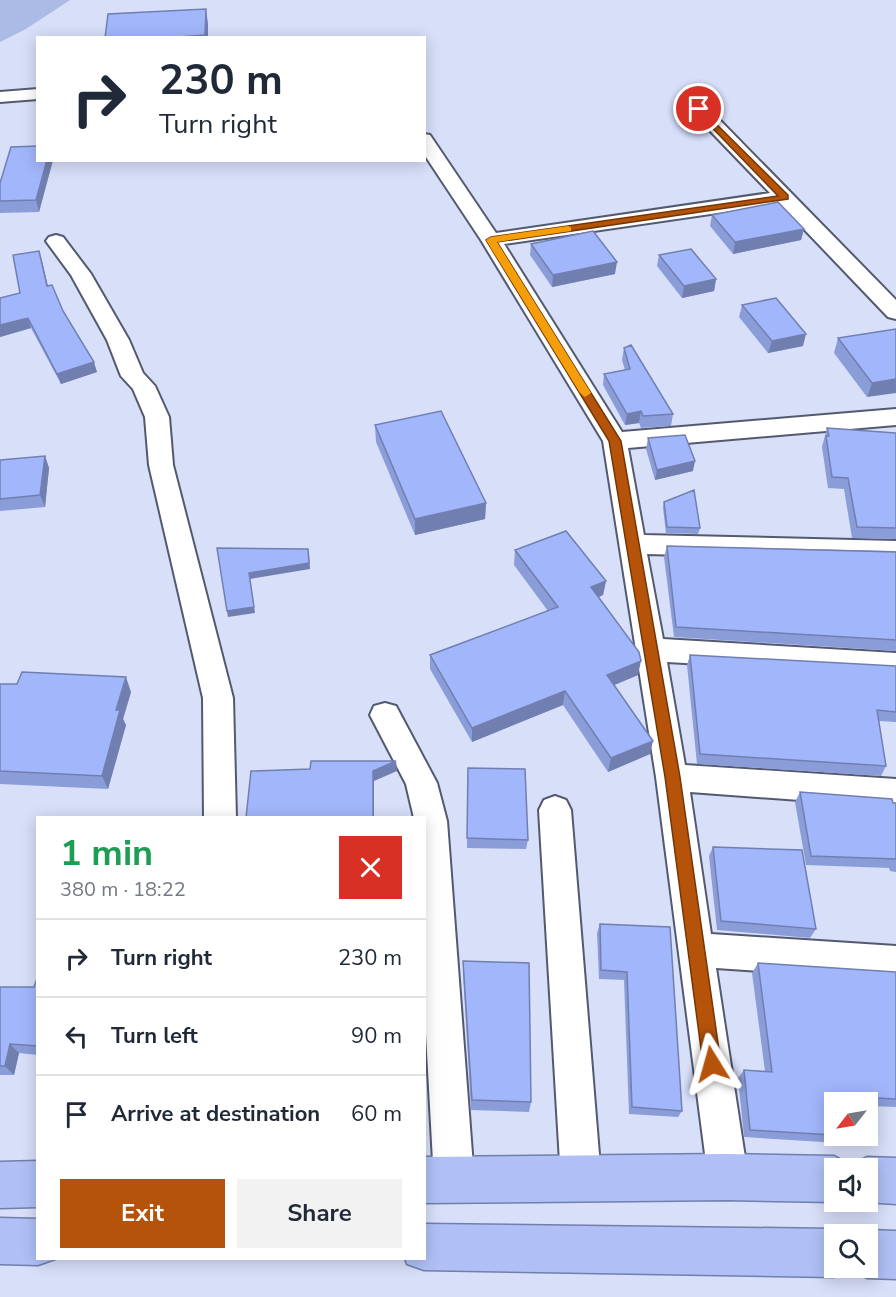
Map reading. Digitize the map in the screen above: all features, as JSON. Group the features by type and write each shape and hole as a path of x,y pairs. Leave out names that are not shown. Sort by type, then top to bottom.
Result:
{"highway":[{"path":"439,1180 728,1177 824,1179"},
{"path":"878,1180 896,1180"},
{"path":"0,1185 36,1184"},
{"path":"0,1241 36,1242"},
{"path":"426,1247 824,1253"},
{"path":"878,1254 896,1255"}],"street":[{"path":"0,98 36,94"},
{"path":"699,109 896,312"},
{"path":"426,142 491,240 615,441 672,777 728,1177"},
{"path":"491,240 785,197"},
{"path":"56,241 81,274 158,417 161,465 218,698 220,816"},
{"path":"615,441 896,417"},
{"path":"633,544 896,551"},
{"path":"651,650 896,664"},
{"path":"386,715 420,783 431,821 439,1180"},
{"path":"672,777 896,792"},
{"path":"555,810 581,1179"},
{"path":"696,950 896,963"}],"shaded area":[{"path":"0,0 70,0 26,29 0,42"}],"building":[{"path":"206,9 205,35 105,36 108,14"},
{"path":"36,146 36,162 46,162 36,200 0,201 0,183 11,147"},
{"path":"778,202 804,229 735,242 712,215"},
{"path":"593,231 617,262 553,275 531,244"},
{"path":"691,249 716,279 684,286 659,255"},
{"path":"39,251 47,286 52,285 63,311 94,362 57,374 28,318 0,325 0,298 20,293 13,255"},
{"path":"776,298 806,334 772,341 742,305"},
{"path":"896,329 896,379 872,383 838,338"},
{"path":"631,345 673,414 643,416 641,411 627,414 604,374 630,369 624,348"},
{"path":"441,411 486,503 415,519 375,425"},
{"path":"827,428 896,433 896,528 857,527 848,478 832,477 826,436 829,436"},
{"path":"685,435 695,461 657,470 648,438"},
{"path":"45,456 40,495 0,499 0,460"},
{"path":"694,490 700,528 667,527 664,502"},
{"path":"566,531 606,581 591,587 639,652 641,661 607,675 653,741 611,758 565,691 472,728 430,655 558,607 515,550"},
{"path":"667,546 896,552 896,640 676,627"},
{"path":"217,548 308,549 309,563 249,573 254,607 227,611"},
{"path":"690,655 896,666 896,712 877,710 886,766 700,754"},
{"path":"22,672 126,677 116,710 120,710 102,776 0,771 0,684 17,684"},
{"path":"311,761 396,761 373,771 373,816 246,816 251,771 310,769"},
{"path":"468,768 525,769 528,840 467,838"},
{"path":"800,792 892,799 893,803 896,803 896,859 811,856"},
{"path":"713,847 802,850 816,929 721,921"},
{"path":"600,924 670,927 682,1111 632,1107 627,972 601,970"},
{"path":"463,961 529,963 531,1102 472,1100"},
{"path":"758,963 896,972 896,1099 878,1098 878,1092 824,1092 824,1134 750,1130 744,1070 772,1072"},
{"path":"36,982 36,1046 10,1044 5,1066 0,1066 0,987 34,987"}],"slow traffic":[{"path":"568,229 491,240 585,393"}],"route":[{"path":"699,109 785,197 491,240 615,441 672,777 712,1064"}]}
